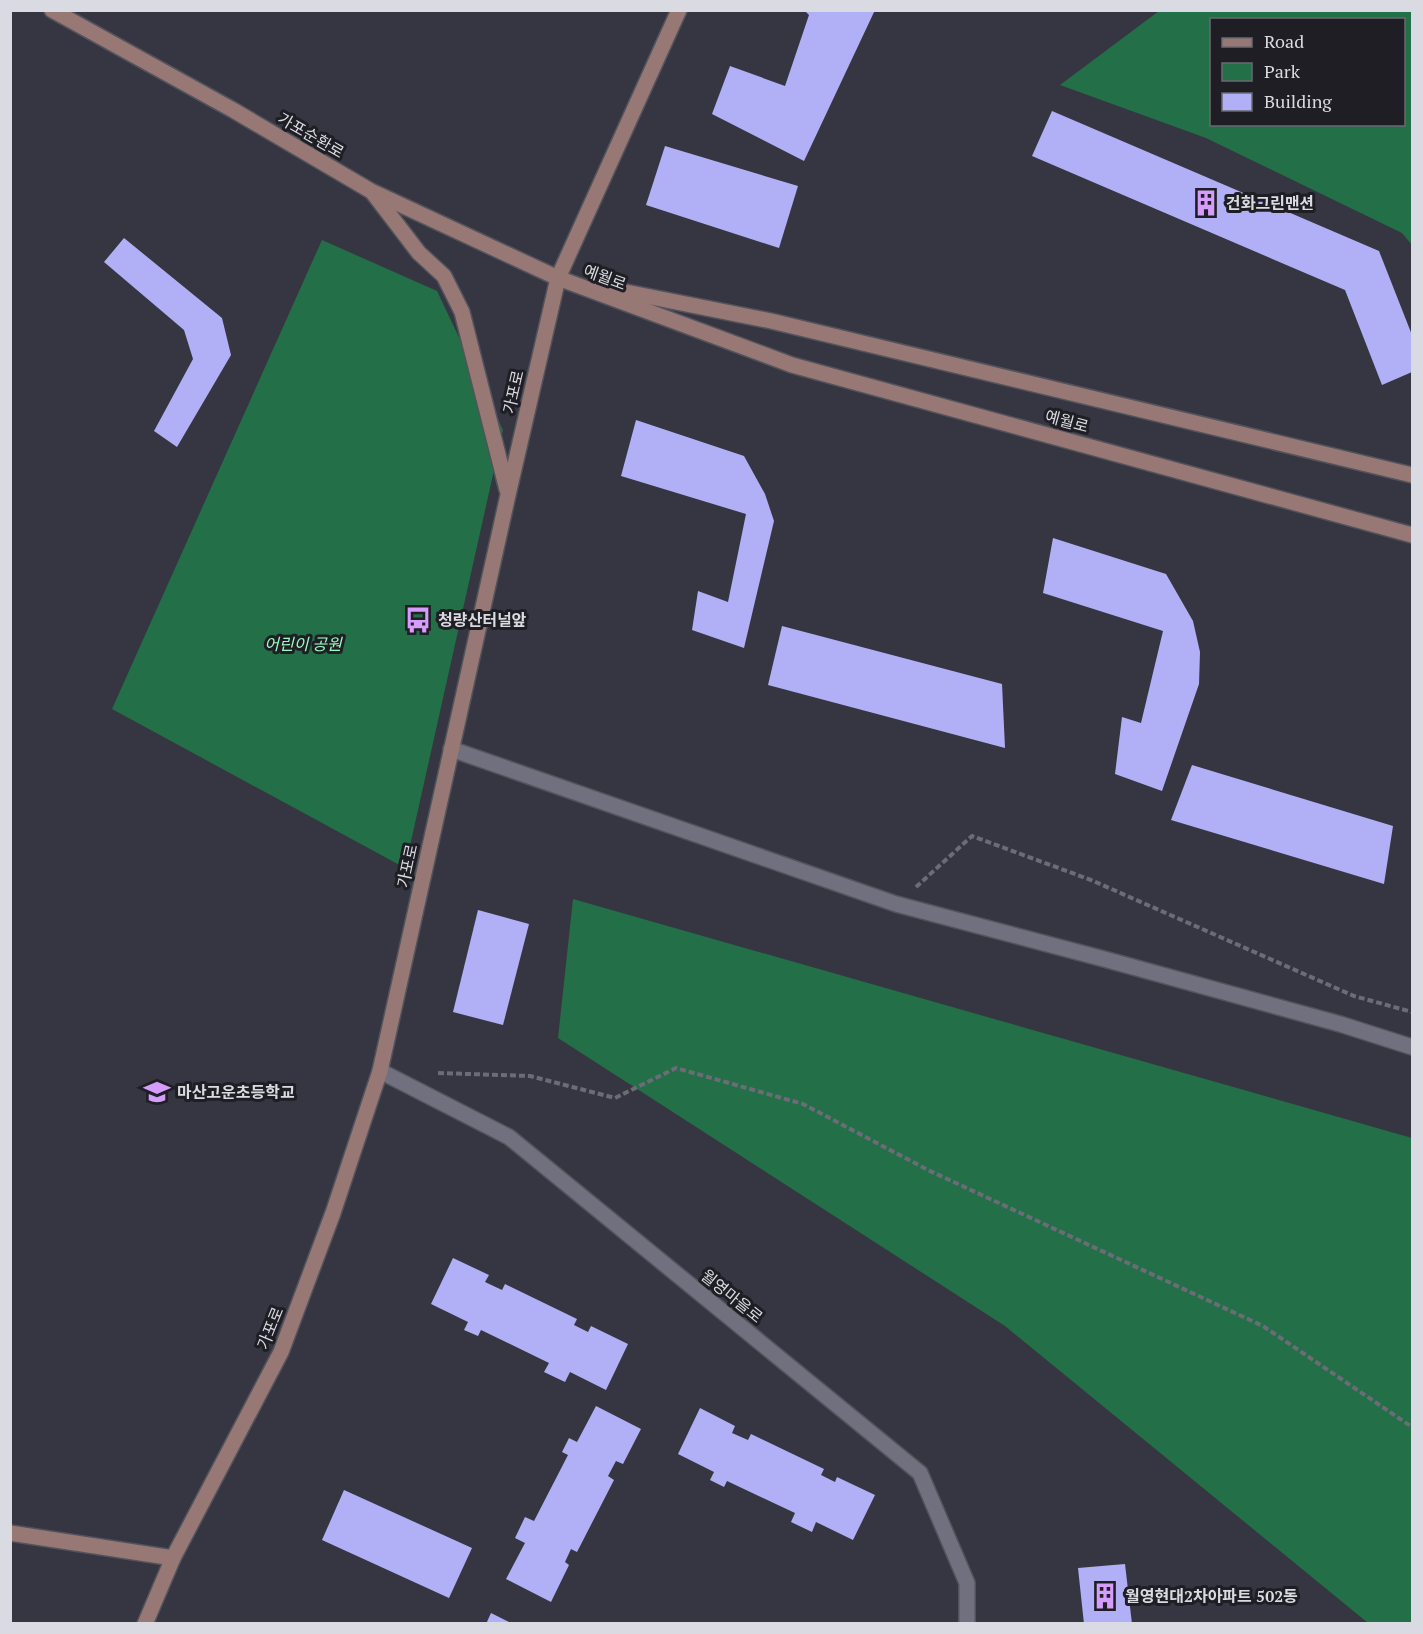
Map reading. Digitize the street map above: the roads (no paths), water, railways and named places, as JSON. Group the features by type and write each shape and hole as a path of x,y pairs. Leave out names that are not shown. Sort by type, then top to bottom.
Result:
{"main road":[{"name":"가포순환로","path":"52,10 233,110 371,191 558,278"},
{"name":"가포로","path":"145,1623 173,1558 281,1352 333,1214 380,1071 558,278 679,10"},
{"path":"371,191 419,253 444,276 462,312 508,495"},
{"name":"예월로","path":"558,278 771,321 1413,475"},
{"name":"예월로","path":"558,278 792,365 1413,535"},
{"path":"10,1533 173,1558"}],"street":[{"path":"451,749 896,904 1104,958 1340,1024 1413,1047"},
{"name":"월영마을로","path":"380,1071 509,1137 920,1473 967,1583 967,1623"}],"place":[{"name":"건화그린맨션","path":"1206,203"},
{"name":"청량산터널앞","path":"418,620"},
{"name":"마산고운초등학교","path":"157,1092"},
{"name":"월영현대2차아파트 502동","path":"1105,1596"}],"park label":[{"name":"어린이 공원","path":"303,644"}]}
